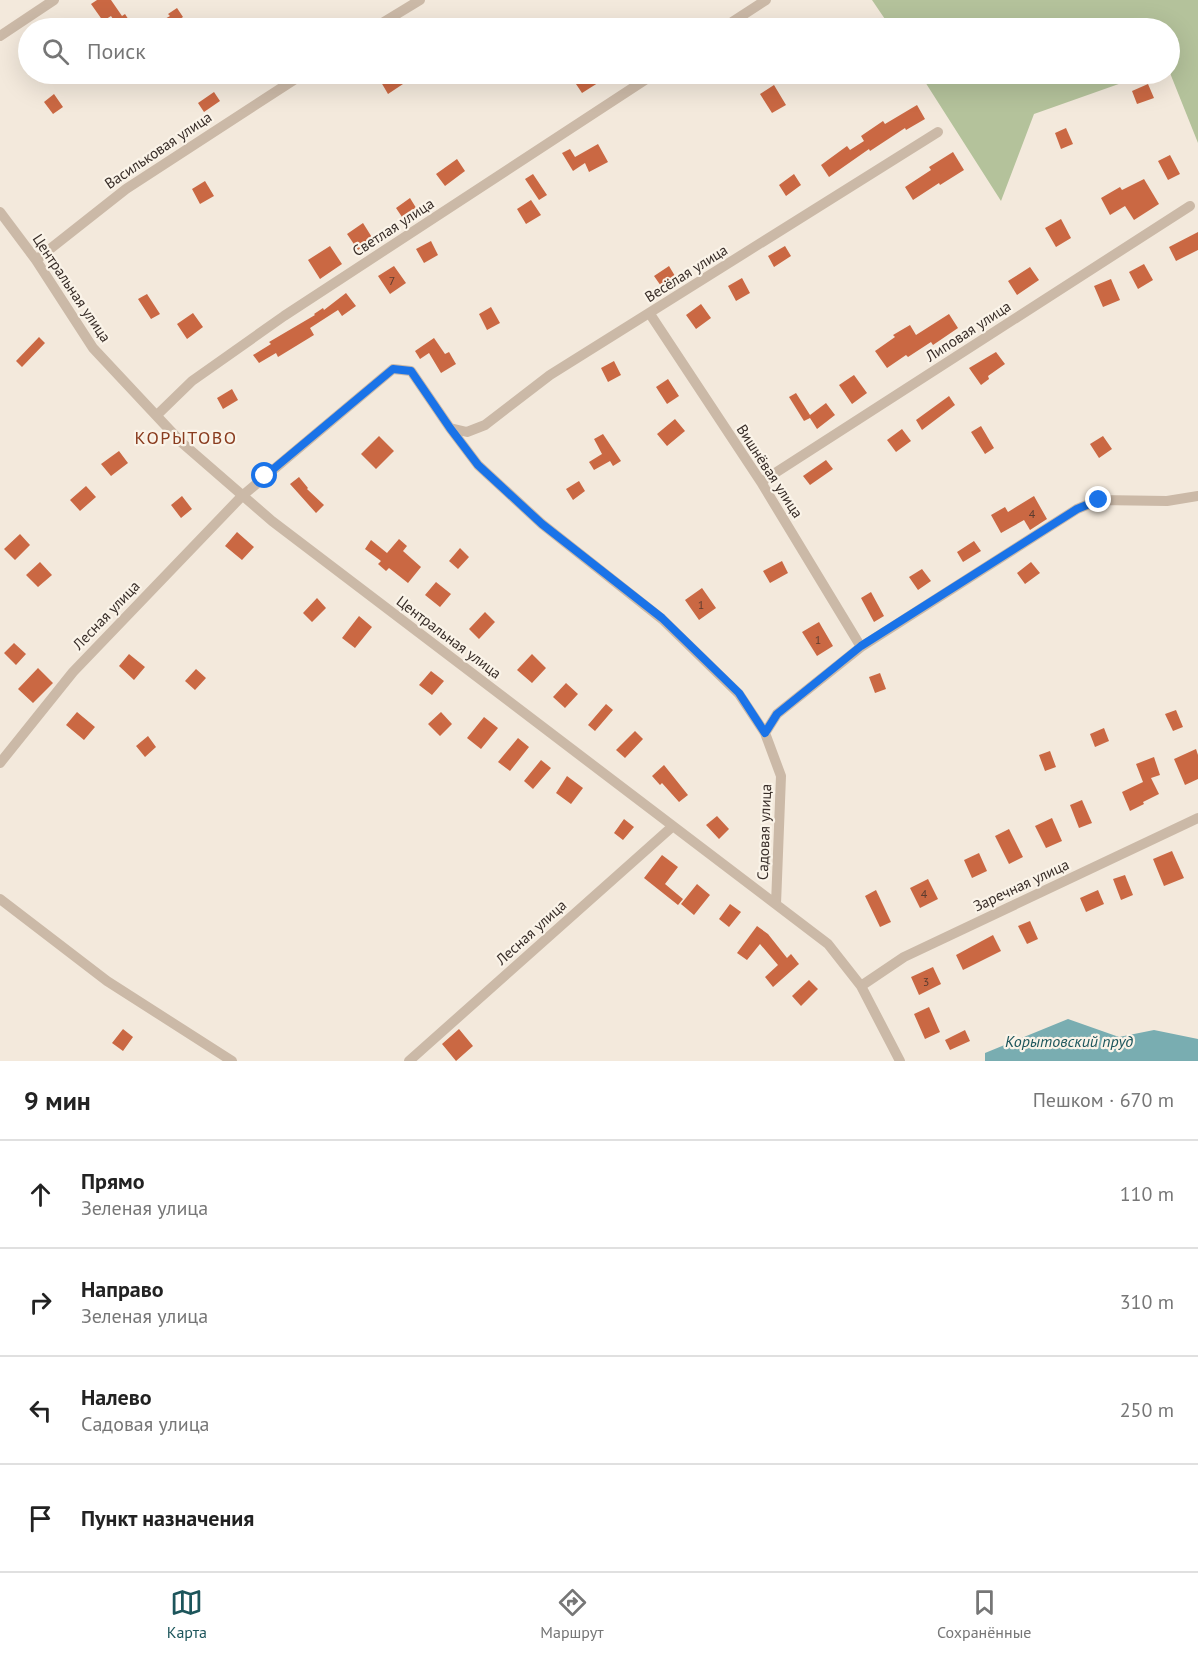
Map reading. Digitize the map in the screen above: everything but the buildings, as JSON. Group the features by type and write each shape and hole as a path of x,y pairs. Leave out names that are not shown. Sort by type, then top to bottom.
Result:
{"street":[{"path":"27,18 54,0"},
{"path":"390,18 420,0"},
{"path":"738,18 766,0"},
{"path":"0,36 18,24"},
{"name":"Васильковая улица","path":"36,260 126,189 288,84"},
{"name":"Светлая улица","path":"157,415 192,381 284,316 639,84"},
{"name":"Весёлая улица","path":"450,428 467,432 485,425 550,375 938,132"},
{"name":"Липовая улица","path":"761,482 1191,206"},
{"name":"Центральная улица","path":"0,212 36,260 93,348 181,442 272,521 828,944 861,986 900,1061"},
{"name":"Вишнёвая улица","path":"650,314 761,482 861,646"},
{"name":"Лесная улица","path":"0,763 73,672 242,495 393,369 411,371 450,428"},
{"name":"Садовая улица","path":"450,428 478,465 542,524 662,618 739,693 765,733 781,776 776,904"},
{"path":"765,733 777,714 861,646 1077,509 1099,500 1167,501 1198,496"},
{"name":"Заречная улица","path":"861,986 904,957 1198,818"},
{"name":"Лесная улица","path":"409,1061 673,826"},
{"path":"0,899 107,981 231,1061"}],"green space":[{"path":"872,0 1198,0 1198,143 1174,84 1180,84 1180,18 884,18"},
{"path":"926,84 1119,84 1034,114 1001,201"}],"water":[{"name":"Корытовский пруд","path":"1068,1019 1119,1037 1154,1030 1198,1039 1198,1061 985,1061 985,1053"}],"district":[{"name":"КОРЫТОВО","path":"186,437"}],"route":[{"path":"265,476 393,369 411,371 478,465 542,524 662,618 739,693 765,733 777,714 861,646 1077,509 1099,500"}]}
